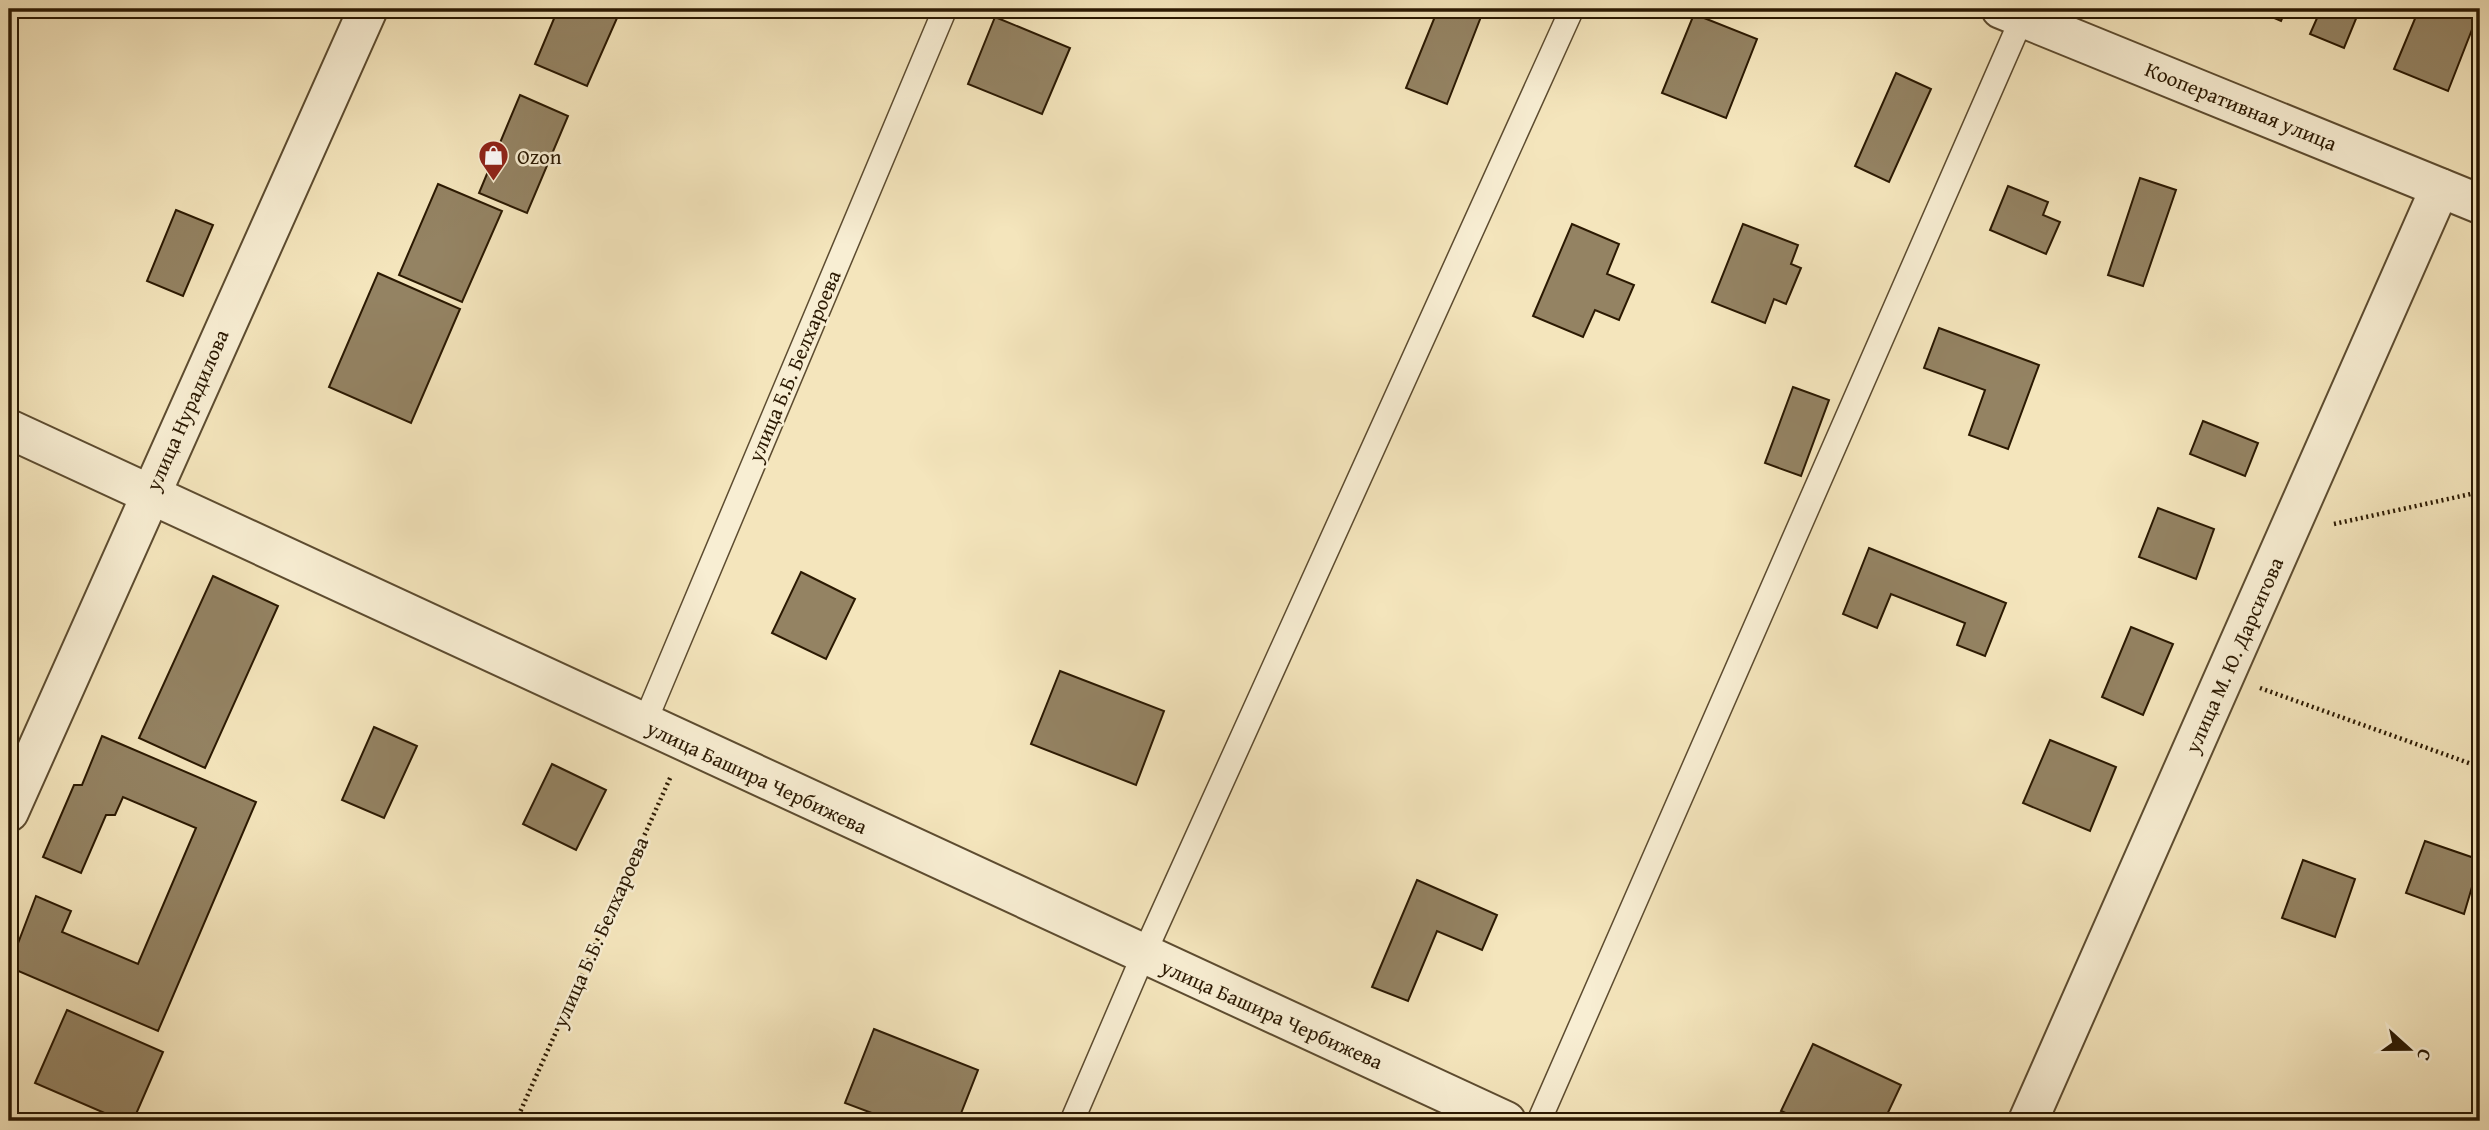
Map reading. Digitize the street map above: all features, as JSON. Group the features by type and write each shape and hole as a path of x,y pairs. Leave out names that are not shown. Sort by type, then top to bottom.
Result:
{"street":[{"name":"улица Нурадилова","path":"9,812 368,9"},
{"name":"Кооперативная улица","path":"2012,13 2480,204"},
{"name":"улица М. Ю. Дарсигова","path":"2028,1121 2440,188"},
{"name":"улица Башира Чербижева","path":"9,429 1143,956 1506,1121"}],"lane":[{"name":"улица Б.Б. Белхароева","path":"644,724 944,9"},
{"path":"1072,1121 1143,956 1572,9"},
{"path":"1539,1121 2012,13"}],"path":[{"path":"2287,535 2480,492"},
{"path":"2225,676 2480,767"},
{"name":"улица Б.Б. Белхароева","path":"516,1121 685,744"}],"building":[{"path":"558,9 621,9 587,86 535,64"},
{"path":"1438,9 1484,9 1447,104 1406,88"},
{"path":"2286,9 2281,21 2258,11"},
{"path":"2321,9 2360,9 2344,48 2310,34"},
{"path":"2419,9 2480,9 2448,91 2394,69"},
{"path":"1694,14 1757,39 1726,118 1662,93"},
{"path":"995,17 1070,48 1042,114 968,84"},
{"path":"1896,73 1931,89 1889,182 1855,166"},
{"path":"520,95 568,116 527,213 479,193"},
{"path":"2140,178 2176,190 2143,286 2108,275"},
{"path":"438,184 502,211 462,302 399,275"},
{"path":"2008,186 2048,202 2043,215 2060,222 2046,254 1990,230"},
{"path":"176,210 213,225 183,296 147,281"},
{"path":"1572,224 1619,244 1607,274 1634,285 1619,320 1595,310 1583,337 1533,316"},
{"path":"1743,224 1798,245 1791,264 1801,268 1786,304 1774,299 1765,323 1712,302"},
{"path":"378,273 460,309 411,423 329,387"},
{"path":"1939,328 2039,365 2008,449 1969,435 1985,390 1924,368"},
{"path":"1793,387 1829,400 1801,476 1765,463"},
{"path":"2203,421 2258,443 2245,476 2190,454"},
{"path":"2158,508 2214,529 2196,579 2139,557"},
{"path":"1869,548 2006,603 1985,656 1957,645 1965,623 1891,594 1877,628 1843,614"},
{"path":"801,572 855,599 826,659 772,633"},
{"path":"213,576 278,606 205,768 139,738"},
{"path":"2131,627 2173,644 2143,715 2102,697"},
{"path":"1060,671 1164,711 1136,785 1031,744"},
{"path":"374,727 417,746 384,818 342,800"},
{"path":"102,736 256,802 158,1031 9,967 36,896 71,911 62,932 138,964 196,828 123,797 115,815 106,815 81,873 43,857 74,785 82,785"},
{"path":"2050,740 2116,767 2090,831 2023,803"},
{"path":"552,764 606,790 576,850 523,824"},
{"path":"2425,841 2480,860 2464,914 2406,893"},
{"path":"2303,860 2355,879 2335,937 2282,918"},
{"path":"1417,880 1497,915 1482,950 1437,931 1408,1001 1372,987"},
{"path":"67,1010 163,1052 133,1121 123,1121 35,1083"},
{"path":"874,1029 978,1070 958,1121 893,1121 845,1103"},
{"path":"1813,1044 1901,1085 1884,1121 1804,1121 1781,1111"}],"place":[{"name":"Ozon","path":"494,183"}]}
